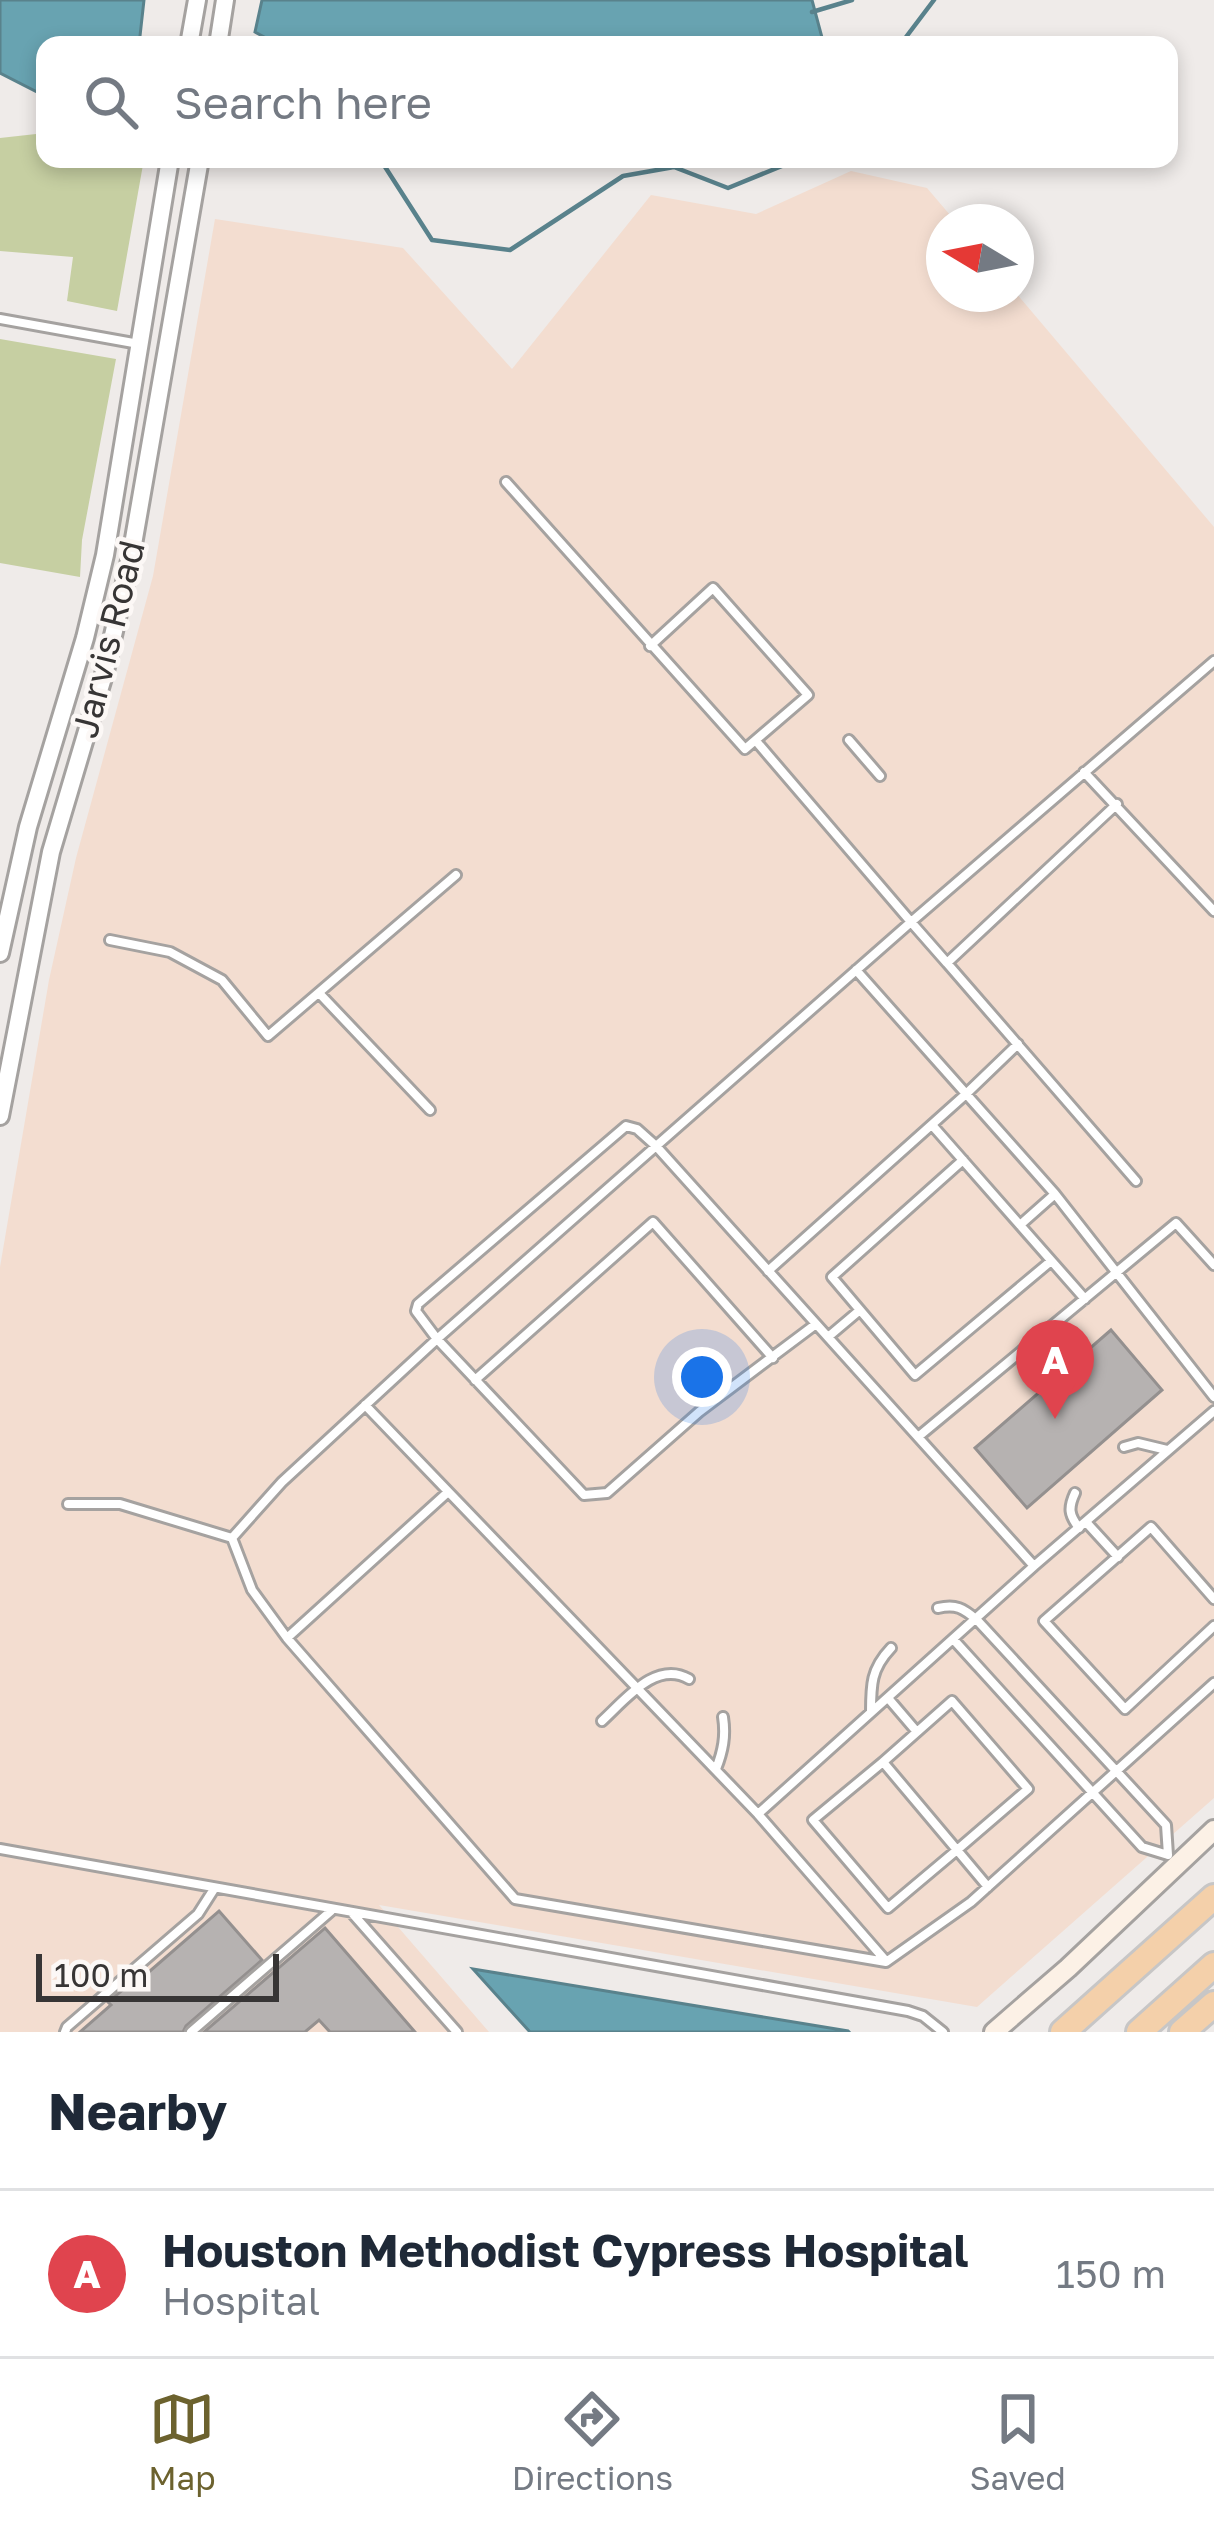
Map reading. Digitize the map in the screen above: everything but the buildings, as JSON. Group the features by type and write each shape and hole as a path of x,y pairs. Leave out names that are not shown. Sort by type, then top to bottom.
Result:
{"highway":[{"path":"1063,2032 1214,1897"},
{"path":"1138,2032 1214,1965"},
{"path":"1182,2032 1214,2004"}],"main road":[{"path":"994,2032 1068,1968 1173,1859 1214,1830"}],"street":[{"path":"191,36 196,6"},
{"name":"Jarvis Road","path":"0,953 28,827 106,551 168,168"},
{"name":"Jarvis Road","path":"0,1116 51,852 105,671 131,556 198,168"},
{"path":"106,551 131,556"}],"lane":[{"path":"0,319 139,344"},
{"path":"506,482 650,646 745,749 808,695 712,587 650,646"},
{"path":"232,1538 282,1482 436,1339 1214,661"},
{"path":"849,740 880,776"},
{"path":"756,741 1136,1181"},
{"path":"1084,772 1214,911"},
{"path":"947,963 1117,804"},
{"path":"110,940 170,952 222,980 268,1036 456,875"},
{"path":"856,970 1055,1194 1214,1397"},
{"path":"319,993 430,1110"},
{"path":"768,1270 1018,1044"},
{"path":"932,1125 1085,1299"},
{"path":"816,1324 699,1412 607,1493 584,1495 436,1339 416,1311 418,1304 626,1126 637,1129 656,1146 1034,1566"},
{"path":"963,1160 832,1277 915,1375 1052,1261"},
{"path":"1020,1225 1055,1194"},
{"path":"475,1380 653,1222 773,1358"},
{"path":"918,1437 1176,1223 1214,1264"},
{"path":"827,1337 860,1310"},
{"path":"365,1405 716,1768 886,1961"},
{"path":"758,1814 1214,1411"},
{"path":"1124,1447 1138,1443 1168,1450"},
{"path":"287,1638 448,1492"},
{"path":"1075,1493 1070,1516 1118,1557"},
{"path":"68,1504 120,1504 232,1538"},
{"path":"1214,1599 1151,1527 1044,1621 1124,1709 1214,1626"},
{"path":"232,1538 252,1589 287,1638 515,1899 886,1961 971,1902 1214,1683"},
{"path":"938,1608 962,1607 976,1620 1166,1825 1173,1859"},
{"path":"953,1639 1142,1847 1173,1859"},
{"path":"871,1713 873,1678 878,1662 891,1648"},
{"path":"602,1721 658,1675 670,1672 689,1679"},
{"path":"888,1698 917,1732"},
{"path":"952,1701 1028,1789 888,1907 813,1820 883,1762 952,1701"},
{"path":"716,1768 725,1732 723,1717"},
{"path":"883,1762 988,1887"},
{"path":"0,1849 908,2011 944,2032"},
{"path":"65,2032 198,1913 214,1889"},
{"path":"191,2032 332,1910"},
{"path":"352,1913 457,2032"}],"shaded area":[{"path":"851,171 927,188 941,204 926,204 926,312 1032,312 1214,527 1214,1798 977,2007 379,1905 489,2032 0,2032 0,1267 49,980 76,858 153,576 215,219 403,248 512,369 651,195 756,214"}],"green space":[{"path":"36,134 36,168 142,168 117,311 67,301 73,257 0,251 0,138"},
{"path":"0,339 116,359 82,540 80,577 0,563"}],"water":[{"path":"0,0 144,0 140,36 36,36 36,91 0,73"},
{"path":"262,0 812,0 822,36 262,36 255,32"},
{"path":"473,1969 848,2031 849,2032 530,2032"}],"waterway":[{"path":"812,12 852,0"},
{"path":"907,36 934,0"},
{"path":"386,168 432,240 510,250 623,176 668,168"},
{"path":"677,168 728,188 777,168"}],"place":[{"name":"Houston Methodist Cypress Hospital","path":"1055,1419"}]}
